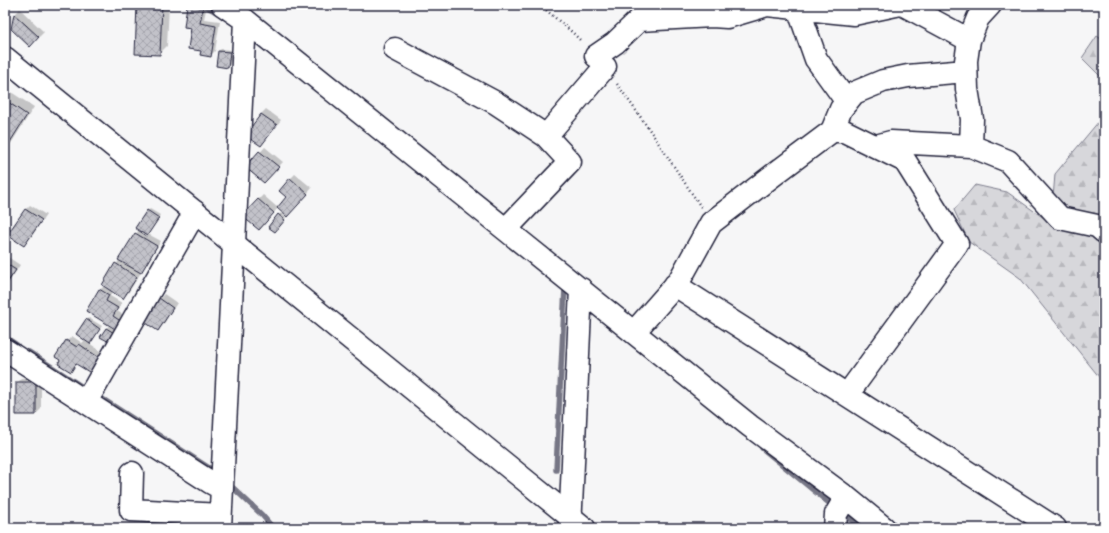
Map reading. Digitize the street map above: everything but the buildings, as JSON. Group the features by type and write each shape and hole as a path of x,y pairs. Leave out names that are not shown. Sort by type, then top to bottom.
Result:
{"street":[{"path":"224,5 244,29 506,229 750,426 840,511 884,528"},
{"path":"546,136 615,43 639,20 712,16 727,17 735,10 768,5 854,14 896,5"},
{"path":"904,5 969,40"},
{"path":"971,146 972,119 967,89 966,61 969,40 978,18 990,5"},
{"path":"798,8 816,59 847,102"},
{"path":"132,474 131,510 216,518 234,243 244,29"},
{"path":"395,49 496,103 546,136 570,162 506,229"},
{"path":"5,58 234,243 575,524"},
{"path":"634,332 679,280 711,224 832,131 841,109 854,92 882,81 908,76 966,71"},
{"path":"832,131 844,131 905,161 957,244 847,395"},
{"path":"876,146 891,142 971,146 1008,162 1060,218 1097,226 1104,232"},
{"path":"90,395 196,212"},
{"path":"675,285 1055,528"},
{"path":"575,524 581,289"},
{"path":"5,350 90,395 219,482"}],"path":[{"path":"540,5 572,32 600,62 649,129 711,224"}],"green space":[{"path":"1097,36 1104,41 1104,80 1082,58"},
{"path":"1104,115 1104,383 1020,278 969,242 954,210 975,185 1007,192 1051,223 1055,174"}],"waterway":[{"path":"204,5 220,14"},
{"path":"556,470 565,288"},
{"path":"5,337 17,345"},
{"path":"29,352 87,390"},
{"path":"95,394 217,473"},
{"path":"762,448 834,507"},
{"path":"228,483 262,515 273,528"},
{"path":"841,512 861,528"}]}
